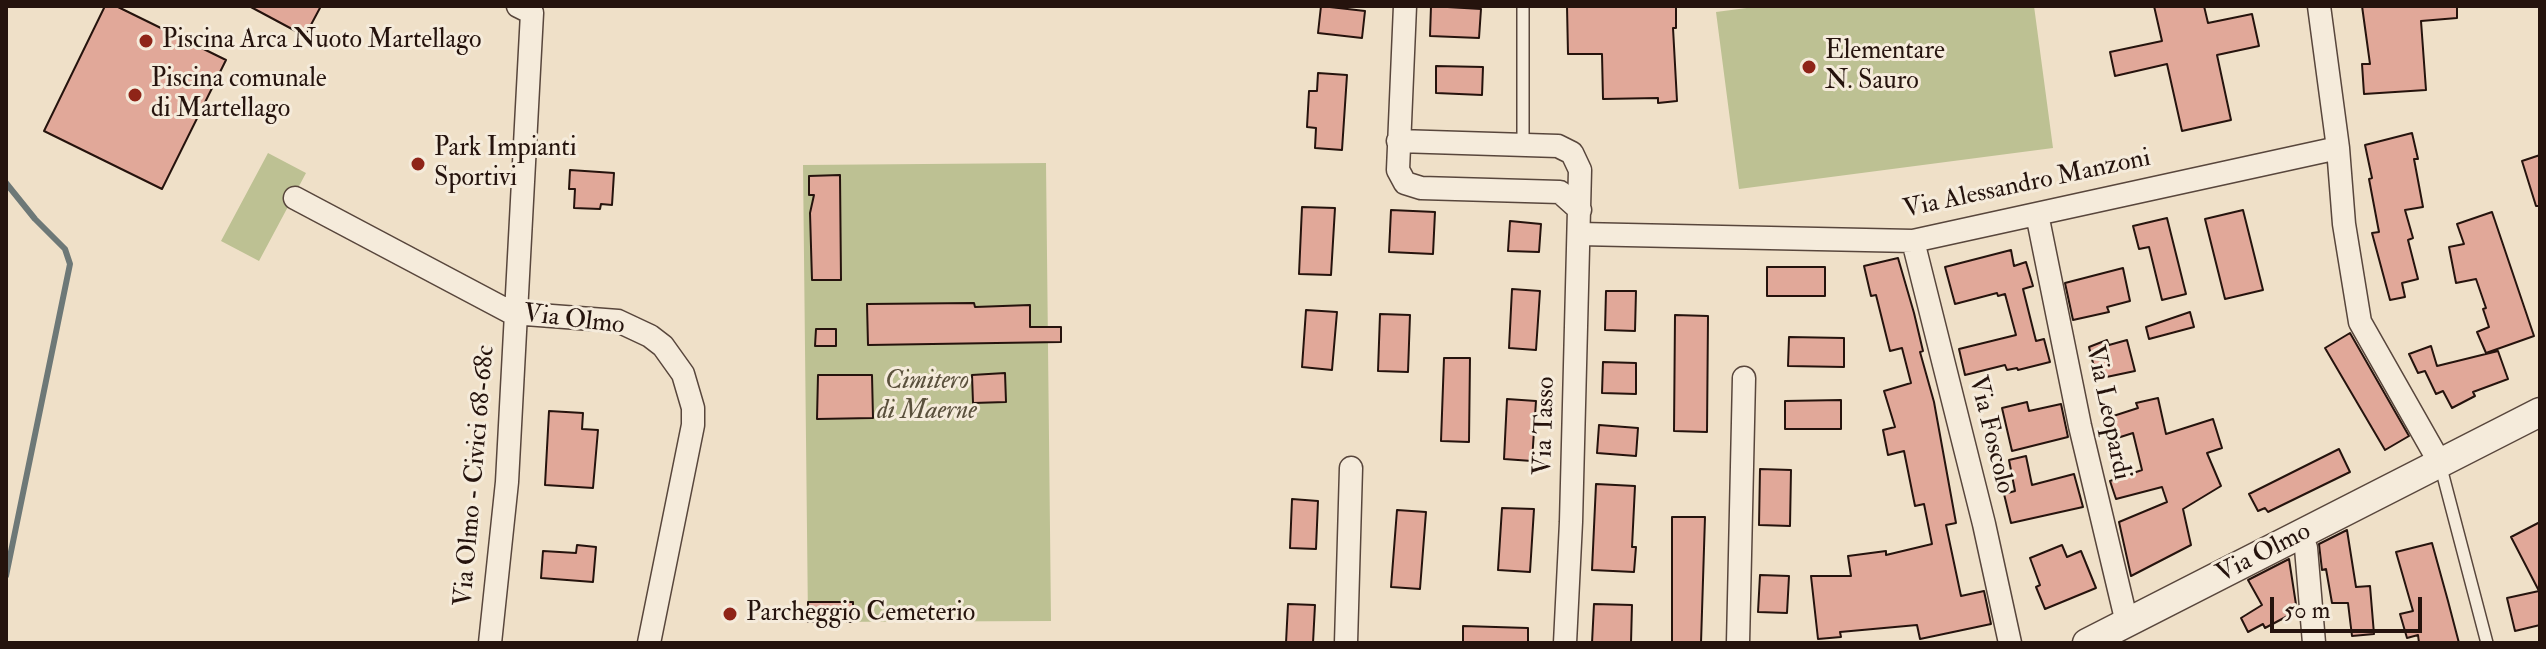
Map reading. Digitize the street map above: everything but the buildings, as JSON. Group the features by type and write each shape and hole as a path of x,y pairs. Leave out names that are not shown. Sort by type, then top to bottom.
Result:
{"street":[{"path":"1405,6 1398,141 1398,170 1405,183 1421,188 1560,192 1580,210"},
{"path":"2319,6 2338,148 2344,224 2360,322 2440,463"},
{"name":"Via Olmo - Civici 68-68c","path":"490,643 507,482 518,314 528,8"},
{"name":"Via Tasso","path":"1398,141 1558,146 1572,153 1580,170 1565,643"},
{"name":"Via Alessandro Manzoni","path":"1579,234 1913,241 2338,148"},
{"name":"Via Olmo","path":"295,198 500,307 518,314 601,319 626,324 663,346 683,374 693,408 693,425 649,643"},
{"name":"Via Leopardi","path":"2037,214 2080,426 2127,623"},
{"name":"Via Foscolo","path":"1913,241 1984,524 2010,643"},
{"path":"1738,643 1744,378"},
{"name":"Via Olmo","path":"2087,643 2540,412"},
{"path":"1346,643 1351,468"},
{"path":"2301,535 2306,548 2314,643"}],"lane":[{"path":"1523,6 1523,145"},
{"path":"2440,463 2487,643"}],"green space":[{"path":"1762,6 2034,6 2053,148 1739,189 1716,12"},
{"path":"268,153 306,173 259,261 221,241"},
{"name":"Cimitero di Maerne","path":"1046,163 1051,621 808,622 803,165"}],"waterway":[{"path":"6,183 65,249 70,264 6,576"}],"place":[{"name":"Piscina Arca Nuoto Martellago","path":"146,41"},
{"name":"Elementare N. Sauro","path":"1809,67"},
{"name":"Piscina comunale di Martellago","path":"135,95"},
{"name":"Park Impianti Sportivi","path":"418,164"},
{"name":"Parcheggio Cemeterio","path":"730,614"}]}
